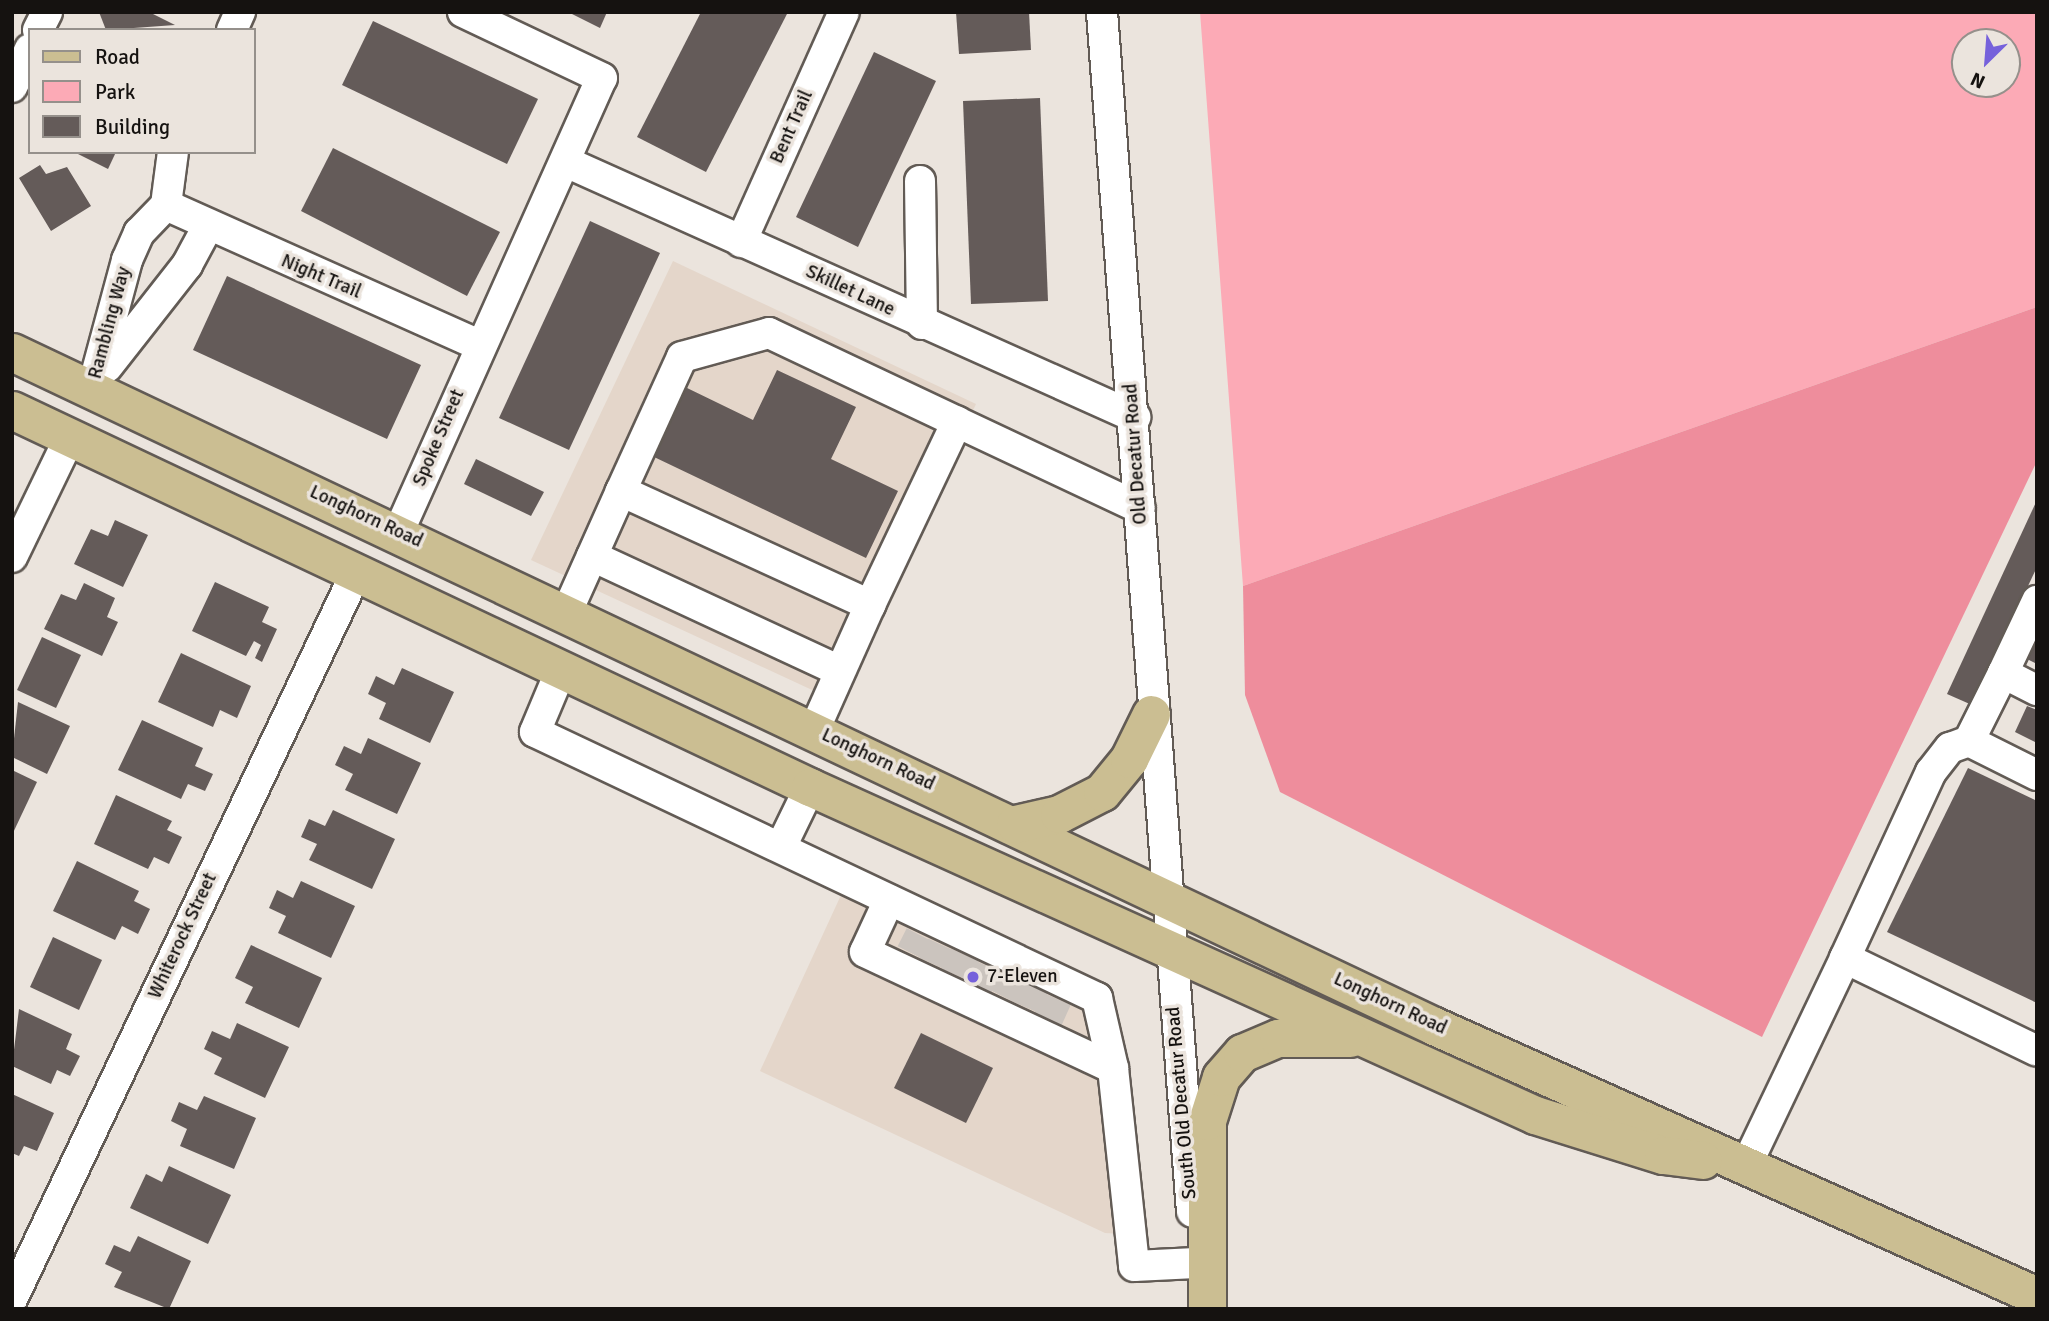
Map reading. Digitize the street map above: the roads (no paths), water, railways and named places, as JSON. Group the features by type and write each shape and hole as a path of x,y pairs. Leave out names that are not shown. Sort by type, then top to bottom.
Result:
{"main road":[{"name":"Longhorn Road","path":"12,352 400,531 566,614 1166,897 1940,1255 2037,1296"},
{"path":"70,437 92,390"},
{"name":"Longhorn Road","path":"12,410 810,787 1169,946 1364,1039 1535,1115 1663,1155 1746,1166"},
{"path":"552,665 566,614"},
{"path":"1015,824 1059,814 1102,792 1129,759 1151,713"},
{"path":"1207,1309 1208,1121 1221,1077 1242,1053 1278,1038 1364,1039"},
{"name":"Longhorn Road","path":"1940,1255 2010,1309"}],"street":[{"path":"39,28 47,12"},
{"path":"233,28 240,12"},
{"path":"463,12 602,78 566,162"},
{"name":"Bent Trail","path":"741,242 844,12"},
{"name":"Old Decatur Road","path":"1102,12 1135,417 1151,713 1166,897"},
{"path":"12,86 28,53"},
{"path":"166,205 173,154"},
{"name":"Skillet Lane","path":"566,162 1082,398 1135,417"},
{"name":"Spoke Street","path":"400,531 478,345 566,162"},
{"path":"919,181 922,324"},
{"name":"Night Trail","path":"166,205 478,345"},
{"name":"Rambling Way","path":"92,390 127,260 139,233 166,205"},
{"name":"Rambling Way","path":"92,390 187,265 208,226"},
{"path":"566,614 682,357 769,334 1140,508"},
{"path":"814,730 957,422"},
{"path":"12,557 70,437"},
{"path":"621,491 870,605"},
{"path":"592,556 840,671"},
{"name":"Whiterock Street","path":"12,1299 356,573"},
{"path":"1746,1166 1931,772 1950,748 1969,741 2037,601"},
{"path":"552,665 536,732 889,900 983,976 1113,1068"},
{"path":"2003,673 2037,690"},
{"path":"1969,741 2037,775"},
{"path":"781,847 810,787"},
{"name":"South Old Decatur Road","path":"1166,897 1200,1309"},
{"path":"889,900 865,952 1097,998 1113,1068 1134,1266 1196,1262"},
{"path":"1845,958 2037,1051"}],"tunnel":[{"path":"911,953 920,935"},
{"path":"933,964 942,945"},
{"path":"956,975 965,955"},
{"path":"978,986 987,966"},
{"path":"1000,995 1009,977"},
{"path":"1025,1007 1034,987"},
{"path":"1048,1019 1057,999"}],"place":[{"name":"7-Eleven","path":"973,977"}]}
